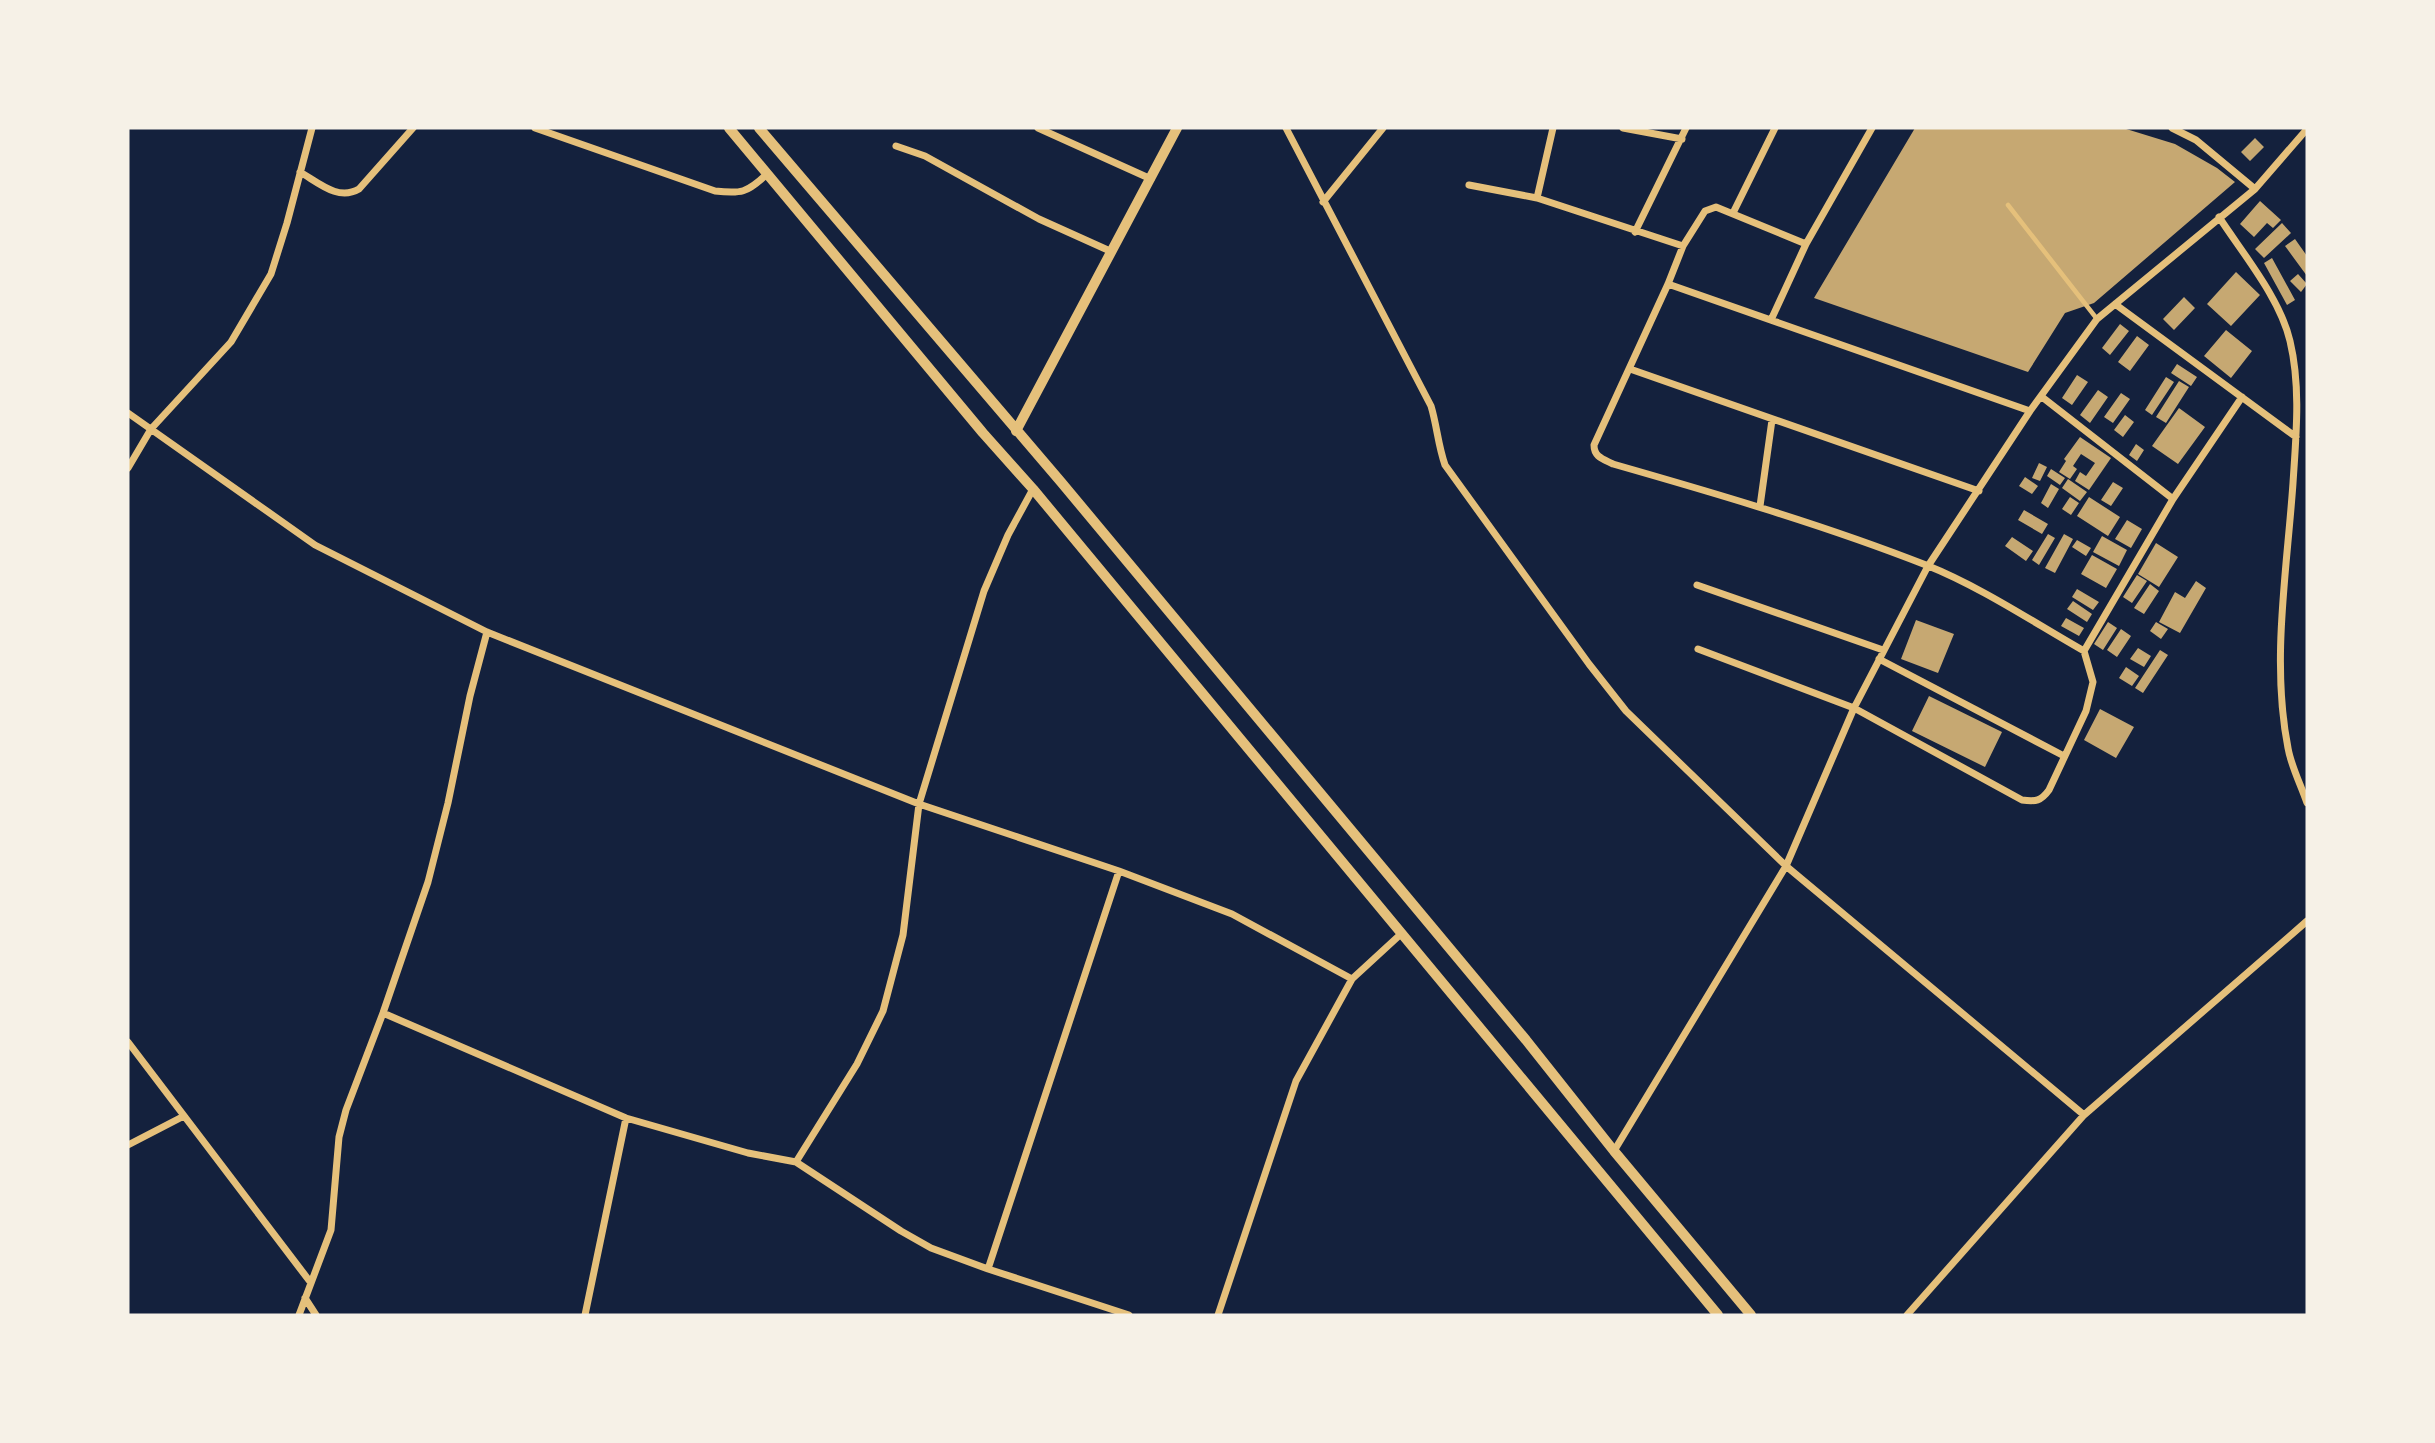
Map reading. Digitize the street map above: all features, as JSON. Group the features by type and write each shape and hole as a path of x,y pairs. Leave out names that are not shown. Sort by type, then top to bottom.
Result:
{"street":[{"path":"128,467 151,429 232,342 271,274 312,128"},
{"path":"300,172 332,191 342,195 352,193 359,189 413,128"},
{"path":"535,128 715,191 738,194 766,174"},
{"path":"729,128 983,433 1033,489 1718,1315"},
{"path":"759,128 1061,482 1751,1315"},
{"path":"1038,128 1151,179"},
{"path":"1016,431 1177,128"},
{"path":"1286,128 1431,406 1445,465 1589,664 1626,710 1786,866 2084,1115"},
{"path":"1323,202 1383,128"},
{"path":"1538,198 1553,128"},
{"path":"1623,128 1682,139"},
{"path":"1635,232 1686,128"},
{"path":"1732,213 1775,128"},
{"path":"1771,320 1806,244 1872,128"},
{"path":"2172,128 2196,140 2255,189"},
{"path":"1614,1151 1786,866 1854,708 1928,566 2030,411 2097,319 2255,189 2307,129"},
{"path":"896,146 934,160 1039,219 1110,251"},
{"path":"1469,185 1538,198 1682,246"},
{"path":"1698,649 1854,708 2022,800 2034,802 2042,799 2049,790 2086,711 2093,682 2084,651 2002,604 1928,566 1760,506 1613,464 1599,458 1594,452 1594,445 1668,284 1682,246 1705,211 1716,207 1806,244"},
{"path":"2219,217 2278,307 2290,339 2297,376 2296,437 2282,636 2282,696 2288,750 2307,803"},
{"path":"1668,284 2030,411"},
{"path":"2115,304 2296,437"},
{"path":"1630,369 1979,491"},
{"path":"2042,397 2173,499"},
{"path":"2084,651 2173,499 2242,397"},
{"path":"128,413 315,545 487,632 919,804 1119,871 1232,914 1352,979"},
{"path":"1760,506 1772,420"},
{"path":"796,1163 857,1064 883,1011 903,935 919,804 984,591 1008,535 1033,489"},
{"path":"1697,585 1883,650"},
{"path":"299,1315 331,1230 341,1128 428,881 449,803 470,696 487,632"},
{"path":"1879,659 2064,756"},
{"path":"988,1269 1119,871"},
{"path":"1907,1315 2084,1115 2307,921"},
{"path":"1219,1315 1296,1081 1352,979 1402,933"},
{"path":"383,1013 626,1118 748,1153 796,1163 931,1248 1129,1315"},
{"path":"128,1042 310,1283"},
{"path":"128,1145 184,1116"},
{"path":"585,1315 626,1118"},
{"path":"304,1298 316,1315"}],"lane":[{"path":"2008,205 2097,319"}],"building":[{"path":"1915,128 2123,128 2175,144 2217,168 2235,182 2094,303 2065,313 2028,372 1814,298"},
{"path":"2255,138 2264,147 2250,161 2241,152"},
{"path":"2260,201 2281,220 2273,228 2267,223 2254,237 2240,224"},
{"path":"2282,223 2291,233 2264,258 2255,249"},
{"path":"2295,239 2307,256 2307,276 2285,246"},
{"path":"2272,258 2295,300 2287,305 2264,263"},
{"path":"2236,272 2260,295 2231,326 2207,304"},
{"path":"2298,274 2307,284 2301,292 2290,281"},
{"path":"2184,297 2195,308 2174,330 2163,319"},
{"path":"2120,324 2129,331 2110,355 2102,348"},
{"path":"2226,330 2252,351 2231,378 2204,356"},
{"path":"2137,336 2149,345 2130,371 2118,362"},
{"path":"2177,364 2197,377 2191,386 2171,373"},
{"path":"2077,375 2088,382 2072,405 2062,398"},
{"path":"2166,377 2174,382 2152,415 2145,410"},
{"path":"2179,381 2189,387 2166,423 2156,417"},
{"path":"2098,390 2108,397 2090,423 2080,415"},
{"path":"2121,393 2130,399 2113,423 2104,417"},
{"path":"2179,408 2205,427 2178,464 2152,446"},
{"path":"2125,415 2134,422 2123,437 2114,430"},
{"path":"2080,437 2111,458 2089,490 2075,481 2080,472 2086,476 2095,463 2081,454 2073,466 2077,469 2070,479 2059,472 2066,461 2064,459"},
{"path":"2136,444 2144,450 2137,461 2129,455"},
{"path":"2039,463 2047,467 2040,481 2032,478"},
{"path":"2051,469 2065,478 2060,485 2047,476"},
{"path":"2025,477 2038,486 2032,494 2019,486"},
{"path":"2068,479 2087,492 2080,501 2062,488"},
{"path":"2113,482 2123,488 2111,506 2101,500"},
{"path":"2051,484 2059,489 2048,508 2041,503"},
{"path":"2070,497 2079,503 2071,515 2062,509"},
{"path":"2089,497 2120,517 2108,536 2077,516"},
{"path":"2024,510 2048,524 2042,534 2018,520"},
{"path":"2127,520 2142,529 2131,548 2115,539"},
{"path":"2048,534 2055,538 2039,565 2032,560"},
{"path":"2064,534 2073,539 2055,573 2045,568"},
{"path":"2102,536 2127,550 2119,566 2093,552"},
{"path":"2012,537 2033,551 2026,561 2005,546"},
{"path":"2077,540 2091,548 2086,556 2072,547"},
{"path":"2156,543 2178,557 2159,587 2138,574"},
{"path":"2092,555 2117,569 2106,588 2081,574"},
{"path":"2137,575 2147,581 2132,603 2123,597"},
{"path":"2196,581 2206,588 2180,633 2159,622 2175,592 2185,598"},
{"path":"2150,584 2159,591 2144,614 2134,608"},
{"path":"2077,589 2099,602 2093,610 2072,597"},
{"path":"2073,601 2092,614 2087,622 2067,609"},
{"path":"2066,618 2084,628 2079,636 2061,626"},
{"path":"1916,620 1954,634 1938,673 1901,659"},
{"path":"2108,622 2117,628 2103,650 2094,644"},
{"path":"2156,622 2168,629 2161,639 2150,631"},
{"path":"2121,629 2131,636 2117,657 2107,650"},
{"path":"2138,648 2151,656 2144,667 2130,659"},
{"path":"2160,650 2168,655 2143,693 2135,688"},
{"path":"2126,667 2139,676 2132,686 2119,678"},
{"path":"1929,696 2002,732 1985,767 1912,731"},
{"path":"2100,709 2134,727 2116,758 2084,740"}]}
